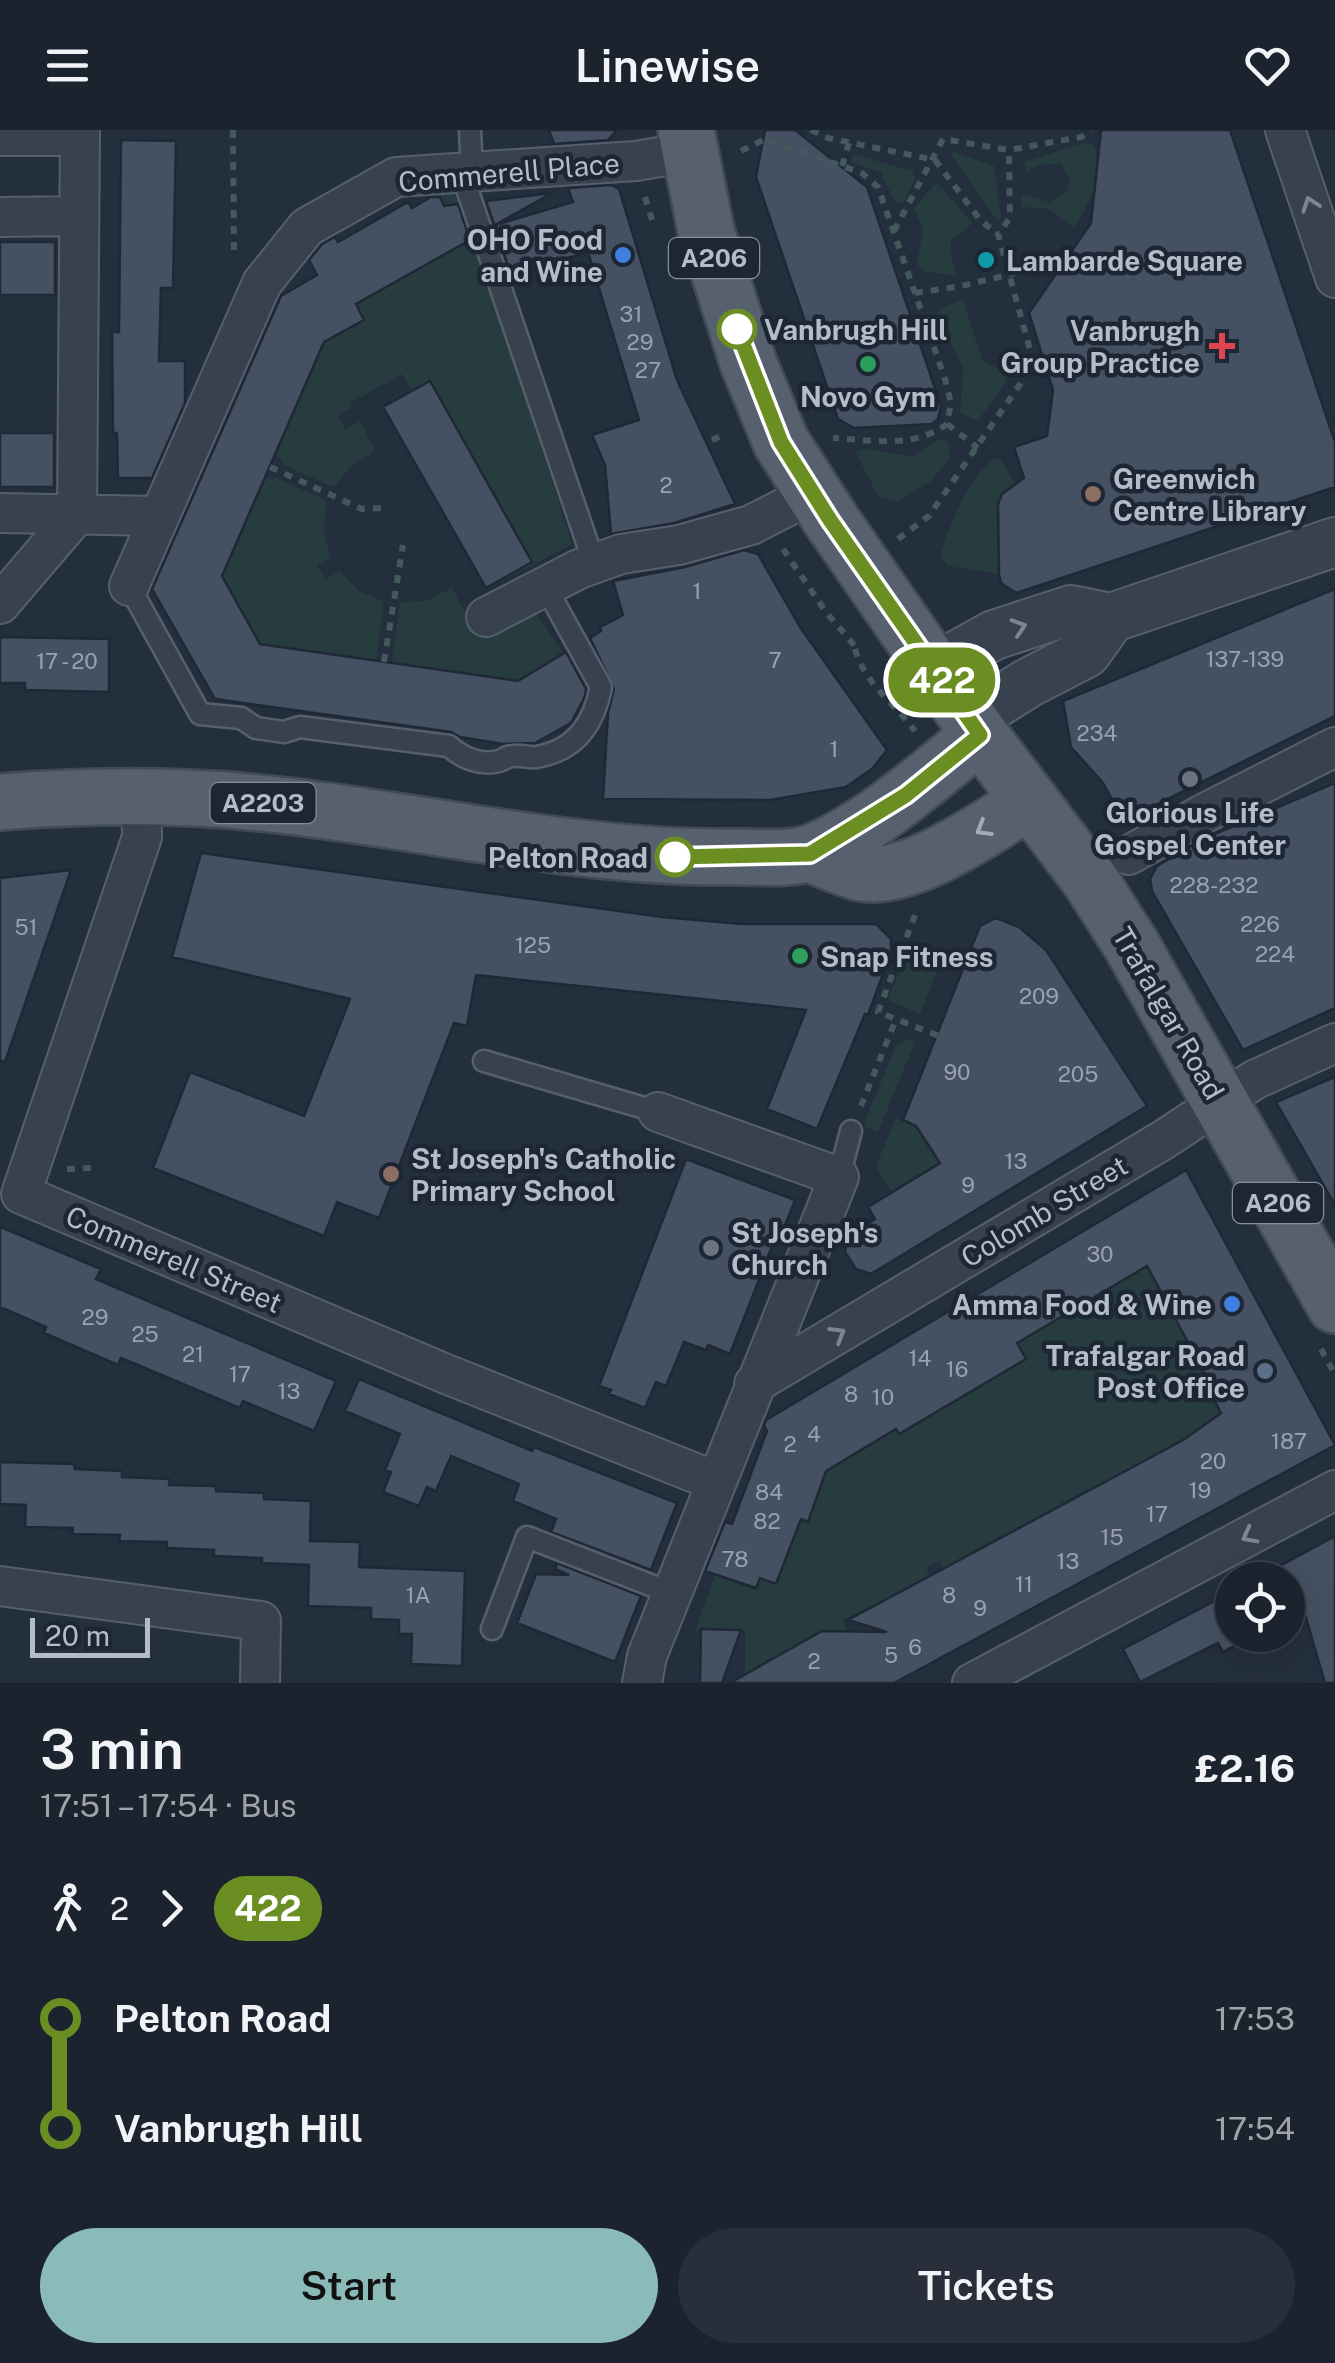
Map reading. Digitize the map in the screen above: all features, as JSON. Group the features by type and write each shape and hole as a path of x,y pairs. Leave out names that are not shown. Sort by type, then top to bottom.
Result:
{"main road":[{"name":"A206","path":"705,144 706,232 748,362 781,442 974,728"},
{"name":"Trafalgar Road","path":"974,728 1075,859 1111,913 1335,1305"},
{"path":"810,854 906,795 974,728"},
{"name":"A2203","path":"0,802 140,795 286,805 586,851 675,857 810,854 864,874 903,868 937,856 1029,801"}],"street":[{"path":"1285,130 1335,278"},
{"path":"0,136 80,133 77,514 0,604"},
{"name":"Commerell Place","path":"129,586 262,283 307,227 396,176 636,162 705,144"},
{"path":"0,216 79,216"},
{"path":"486,617 594,564 621,554 679,545 751,525 813,494"},
{"path":"0,513 158,516"},
{"path":"934,668 994,635 1071,610 1111,618 1335,542"},
{"path":"974,728 1028,683 1086,653 1111,618"},
{"path":"1129,855 1201,814 1335,748"},
{"name":"Commerell Street","path":"140,795 142,837 10,1192 446,1374 715,1481"},
{"name":"Colomb Street","path":"754,1384 1156,1144 1254,1080 1335,1042"},
{"path":"642,1683 646,1656 840,1177 658,1112"},
{"path":"972,1683 1335,1490"},
{"path":"0,1586 261,1621 260,1683"}],"lane":[{"path":"470,130 467,174 594,564"},
{"path":"129,586 200,714 241,718 256,728 284,732 300,727 449,746 462,758 496,762 510,756 533,758 554,752 578,736 595,716 601,687 545,586"},
{"path":"484,1061 658,1112"},
{"path":"840,1177 851,1131"},
{"path":"492,1628 527,1537 671,1593"}],"path":[{"path":"233,130 234,265"},
{"path":"765,140 770,130"},
{"path":"811,130 848,143 935,160 981,221 998,234 1034,364 928,516 897,540"},
{"path":"894,231 943,139 1010,150 1080,138 1091,130"},
{"path":"705,144 765,140 862,172 878,187 951,403 947,424 912,442 832,438"},
{"path":"842,166 848,143"},
{"path":"998,234 1010,218 1010,150"},
{"path":"915,293 1046,266"},
{"path":"947,424 978,448"},
{"path":"712,440 723,435"},
{"path":"270,467 362,510 383,508"},
{"path":"777,541 855,648 860,664 881,696 894,704"},
{"path":"384,662 403,545"},
{"path":"918,909 878,1012 939,1036"},
{"path":"851,1131 896,1019"}],"green space":[{"path":"1085,143 1093,145 1097,156 1097,177 1074,227 1049,209 1021,207 1022,195 1049,202 1067,191 1070,179 1061,164 1037,165 1027,172 1024,162"},
{"path":"950,153 994,166 1001,216 997,220"},
{"path":"853,154 912,171 915,178 903,204 894,201 881,172 851,162"},
{"path":"938,184 973,223 951,240 956,276 923,271 917,264 923,229 914,209"},
{"path":"438,193 455,193 463,200 572,544 489,588 531,562 429,381 412,391 402,374 350,403 352,408 337,415 345,429 360,421 375,451 351,466 334,487 283,465 281,458 275,456 324,342 364,320 356,304 463,243"},
{"path":"963,300 982,360 1010,375 978,421 960,413 963,368 937,314 942,307"},
{"path":"940,439 948,442 950,458 931,481 899,501 878,496 856,453 864,448 912,457"},
{"path":"995,458 1000,459 1017,486 1002,494 998,504 999,574 947,566 940,555 955,516 968,489"},
{"path":"266,478 277,478 327,501 323,530 331,557 317,566 326,579 339,571 359,591 384,602 376,661 260,644 222,576"},
{"path":"452,588 477,633 520,610 537,614 568,660 554,659 518,681 392,663 400,603 428,600"},
{"path":"912,940 944,953 920,1014 888,1000"},
{"path":"907,1039 915,1042 878,1132 863,1126 896,1045"},
{"path":"896,1118 958,1142 936,1157 939,1163 892,1193 876,1166"},
{"path":"1167,1234 1245,1375 1211,1393 1221,1413 1185,1437 1201,1469 1132,1468 1106,1482 1105,1521 1087,1489 1062,1503 1079,1535 1062,1544 1046,1514 1019,1528 1034,1559 1018,1567 1001,1536 974,1550 990,1582 952,1583 939,1561 926,1568 946,1606 914,1584 900,1592 904,1600 894,1634 886,1638 870,1606 842,1621 859,1653 842,1662 824,1630 797,1645 814,1677 795,1683 780,1654 766,1661 778,1683 745,1683 745,1630 701,1629 694,1633 715,1575 755,1590 760,1578 776,1584 801,1519 809,1521 813,1508 791,1499 823,1473 867,1447 870,1430 877,1441 889,1434 873,1406 889,1416 900,1434 914,1425 896,1393 924,1420 982,1385 962,1353 990,1380 1026,1359 1015,1340 1064,1315"}],"building":[{"path":"549,130 617,130 608,140 554,144"},
{"path":"765,130 795,130 867,187 941,406 938,419 932,424 854,428 838,419 756,177"},
{"path":"1101,130 1230,130 1335,442 1335,487 1016,593 1001,583 999,574 998,504 1002,494 1024,478 1014,447 1047,436 1053,390 1029,313 1091,223"},
{"path":"121,140 176,141 173,288 161,288 159,361 185,361 185,403 152,478 118,478 117,433 113,433 112,332 119,332"},
{"path":"611,185 619,189 677,380 735,504 674,523 611,534 605,465 592,435 639,420 588,252 511,275 486,201 552,193 495,225 573,202 568,188"},
{"path":"431,197 440,197 444,206 458,204 470,240 356,304 364,320 324,342 222,576 260,644 518,681 566,652 586,689 585,696 571,723 535,743 503,744 451,732 215,699 152,589 281,296 317,275 309,260 322,244 335,237 338,242 408,202 412,208"},
{"path":"0,242 55,242 55,295 0,295"},
{"path":"430,381 532,562 486,588 383,407"},
{"path":"0,433 54,433 54,487 0,487"},
{"path":"744,550 758,554 800,627 887,750 873,768 846,787 770,800 603,799 608,713 614,689 590,638 601,631 600,627 623,615 613,581"},
{"path":"1335,589 1335,716 1139,813 1115,805 1103,783 1071,747 1063,701"},
{"path":"0,637 109,639 109,692 25,690 25,683 0,683"},
{"path":"1335,783 1335,1008 1243,1050 1152,891 1150,879 1157,866 1203,839"},
{"path":"201,853 662,917 742,924 876,924 891,939 891,952 868,1015 865,1014 817,1129 767,1109 806,1010 476,975 467,1026 454,1023 379,1218 337,1202 324,1236 153,1168 190,1072 304,1116 350,999 172,957"},
{"path":"71,870 5,1062 0,1061 0,878"},
{"path":"996,918 1019,927 1046,950 1147,1106 871,1274 856,1269 845,1252 848,1236 875,1219 868,1207 940,1163 916,1126 903,1120 980,926"},
{"path":"1335,1077 1335,1205 1276,1102"},
{"name":"St Joseph's Church","path":"686,1159 795,1200 783,1231 778,1231 730,1354 708,1345 706,1350 684,1342 666,1386 656,1382 645,1408 599,1386"},
{"path":"1186,1170 1335,1445 894,1683 730,1683 822,1631 887,1632 848,1620 1185,1439 1221,1413 1211,1393 1214,1391 1147,1266 1017,1343 1026,1359 899,1434 896,1429 826,1471 808,1522 801,1519 776,1584 760,1578 756,1588 705,1571 725,1522 732,1524 767,1431 766,1420"},
{"path":"0,1227 101,1269 96,1279 336,1381 314,1431 243,1401 240,1408 121,1358 118,1365 44,1333 46,1327 0,1307"},
{"path":"359,1379 532,1451 534,1447 677,1503 651,1570 551,1532 556,1519 513,1501 519,1484 451,1456 436,1491 427,1487 419,1506 383,1492 391,1472 385,1470 400,1434 345,1411"},
{"path":"0,1462 74,1464 75,1469 122,1471 122,1477 170,1479 169,1485 216,1486 216,1491 264,1493 264,1499 311,1501 310,1541 360,1542 359,1567 465,1571 462,1666 411,1664 412,1634 399,1634 399,1620 371,1619 371,1608 308,1606 309,1565 214,1556 214,1550 167,1548 167,1542 119,1541 120,1535 72,1534 73,1528 25,1527 26,1505 0,1504"},
{"path":"1335,1536 1335,1683 1325,1683 1305,1615 1305,1562 1287,1562"},
{"path":"557,1563 641,1596 615,1662 517,1623 536,1574 569,1575 555,1569"},
{"path":"1215,1601 1215,1644 1140,1682 1123,1649"},
{"path":"701,1629 741,1630 722,1683 700,1683"}],"bus line":[{"name":"422","path":"675,857 810,854 906,795 980,735 830,520 781,442 737,329"}],"place":[{"name":"OHO Food and Wine","path":"623,255"},
{"name":"Lambarde Square","path":"986,260"},
{"name":"Vanbrugh Hill","path":"737,329"},
{"name":"Vanbrugh Group Practice","path":"1222,346"},
{"name":"Novo Gym","path":"868,364"},
{"name":"Greenwich Centre Library","path":"1093,494"},
{"name":"Glorious Life Gospel Center","path":"1190,779"},
{"name":"Pelton Road","path":"675,857"},
{"name":"Snap Fitness","path":"800,956"},
{"name":"St Joseph's Catholic Primary School","path":"391,1174"},
{"name":"St Joseph's Church","path":"711,1248"},
{"name":"Amma Food & Wine","path":"1232,1304"},
{"name":"Trafalgar Road Post Office","path":"1265,1371"}]}
